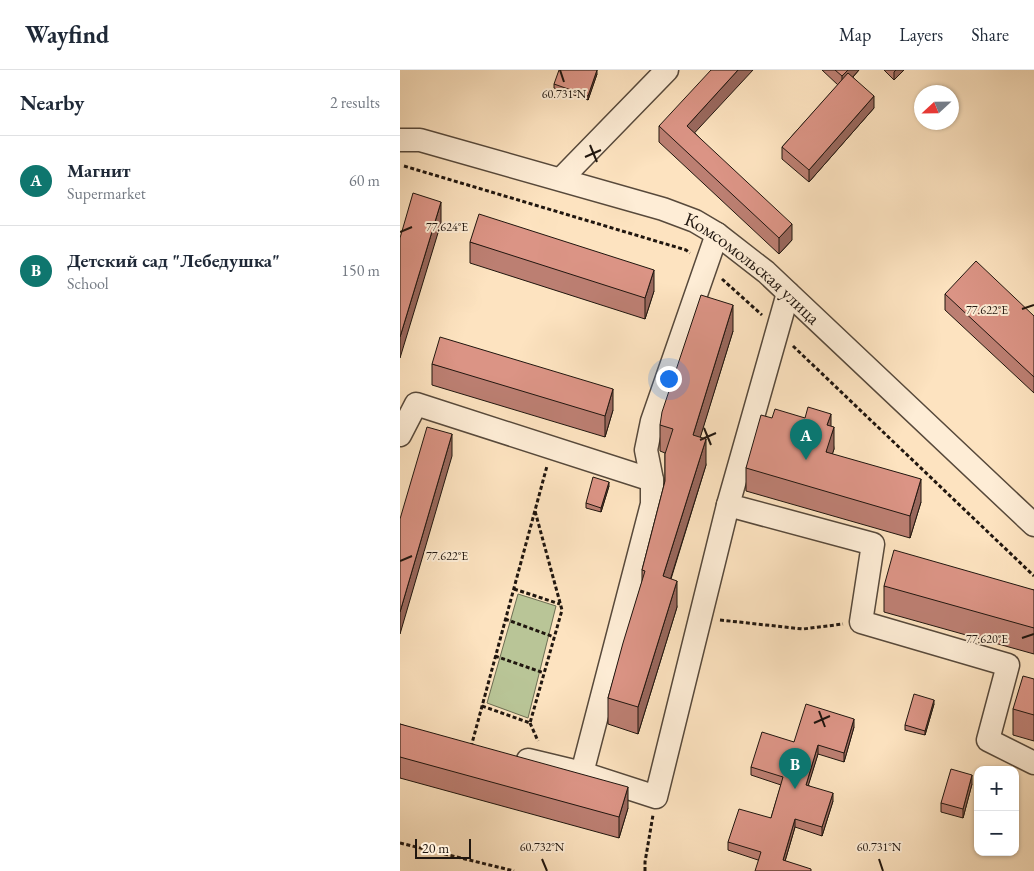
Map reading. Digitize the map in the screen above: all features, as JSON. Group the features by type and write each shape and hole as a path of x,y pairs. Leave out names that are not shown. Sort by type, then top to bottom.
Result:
{"street":[{"path":"561,179 667,70"},
{"name":"Комсомольская улица","path":"400,140 420,140 663,209 695,221 718,234 744,253 788,293 1034,525"},
{"path":"582,773 652,504 652,480 646,450 652,421 718,234"},
{"path":"507,756 582,773 656,797 728,505 788,293"},
{"path":"400,435 416,404 652,480"},
{"path":"728,505 873,544 861,622 1008,665 988,740 1034,763"}],"path":[{"path":"404,166 686,250 707,264 1034,576"},
{"path":"470,747 552,448"},
{"path":"482,706 530,723 562,610 535,510"},
{"path":"514,588 560,604"},
{"path":"700,618 803,629 861,622"},
{"path":"505,619 554,637"},
{"path":"495,656 544,673"},
{"path":"645,871 656,797"},
{"path":"400,843 514,871"}],"green space":[{"path":"518,594 556,606 528,718 487,703"}],"building":[{"path":"559,70 597,70 588,96 554,84"},
{"path":"711,70 738,70 687,126 792,224 779,238 659,126"},
{"path":"835,70 848,70 842,76"},
{"path":"848,73 874,96 809,170 782,147"},
{"path":"413,193 441,202 400,337 400,238"},
{"path":"479,214 654,270 645,298 470,242"},
{"path":"976,261 1034,316 1034,377 945,294"},
{"path":"701,295 733,305 693,435 706,439 663,576 677,581 638,707 608,698 645,571 642,570 665,481 665,454 673,429 660,425 662,412"},
{"path":"440,337 613,389 605,416 432,364"},
{"path":"808,407 831,414 827,425 834,427 826,452 921,479 910,516 746,468 761,415 772,418 775,409 805,418"},
{"path":"427,427 452,434 400,612 400,519"},
{"path":"593,477 609,482 601,508 586,503"},
{"path":"894,550 1034,590 1034,628 884,586"},
{"path":"1023,676 1034,679 1034,715 1013,709"},
{"path":"914,694 934,700 925,731 905,725"},
{"path":"806,704 854,719 844,753 818,745 806,785 833,793 822,827 795,819 783,860 811,869 811,871 755,871 761,852 728,842 739,809 771,818 783,777 751,767 762,732 794,742"},
{"path":"400,724 628,787 619,817 400,757"},
{"path":"951,769 972,775 963,809 941,803"}],"place":[{"name":"Магнит","path":"806,460"},
{"name":"Детский сад \"Лебедушка\"","path":"795,789"}]}
